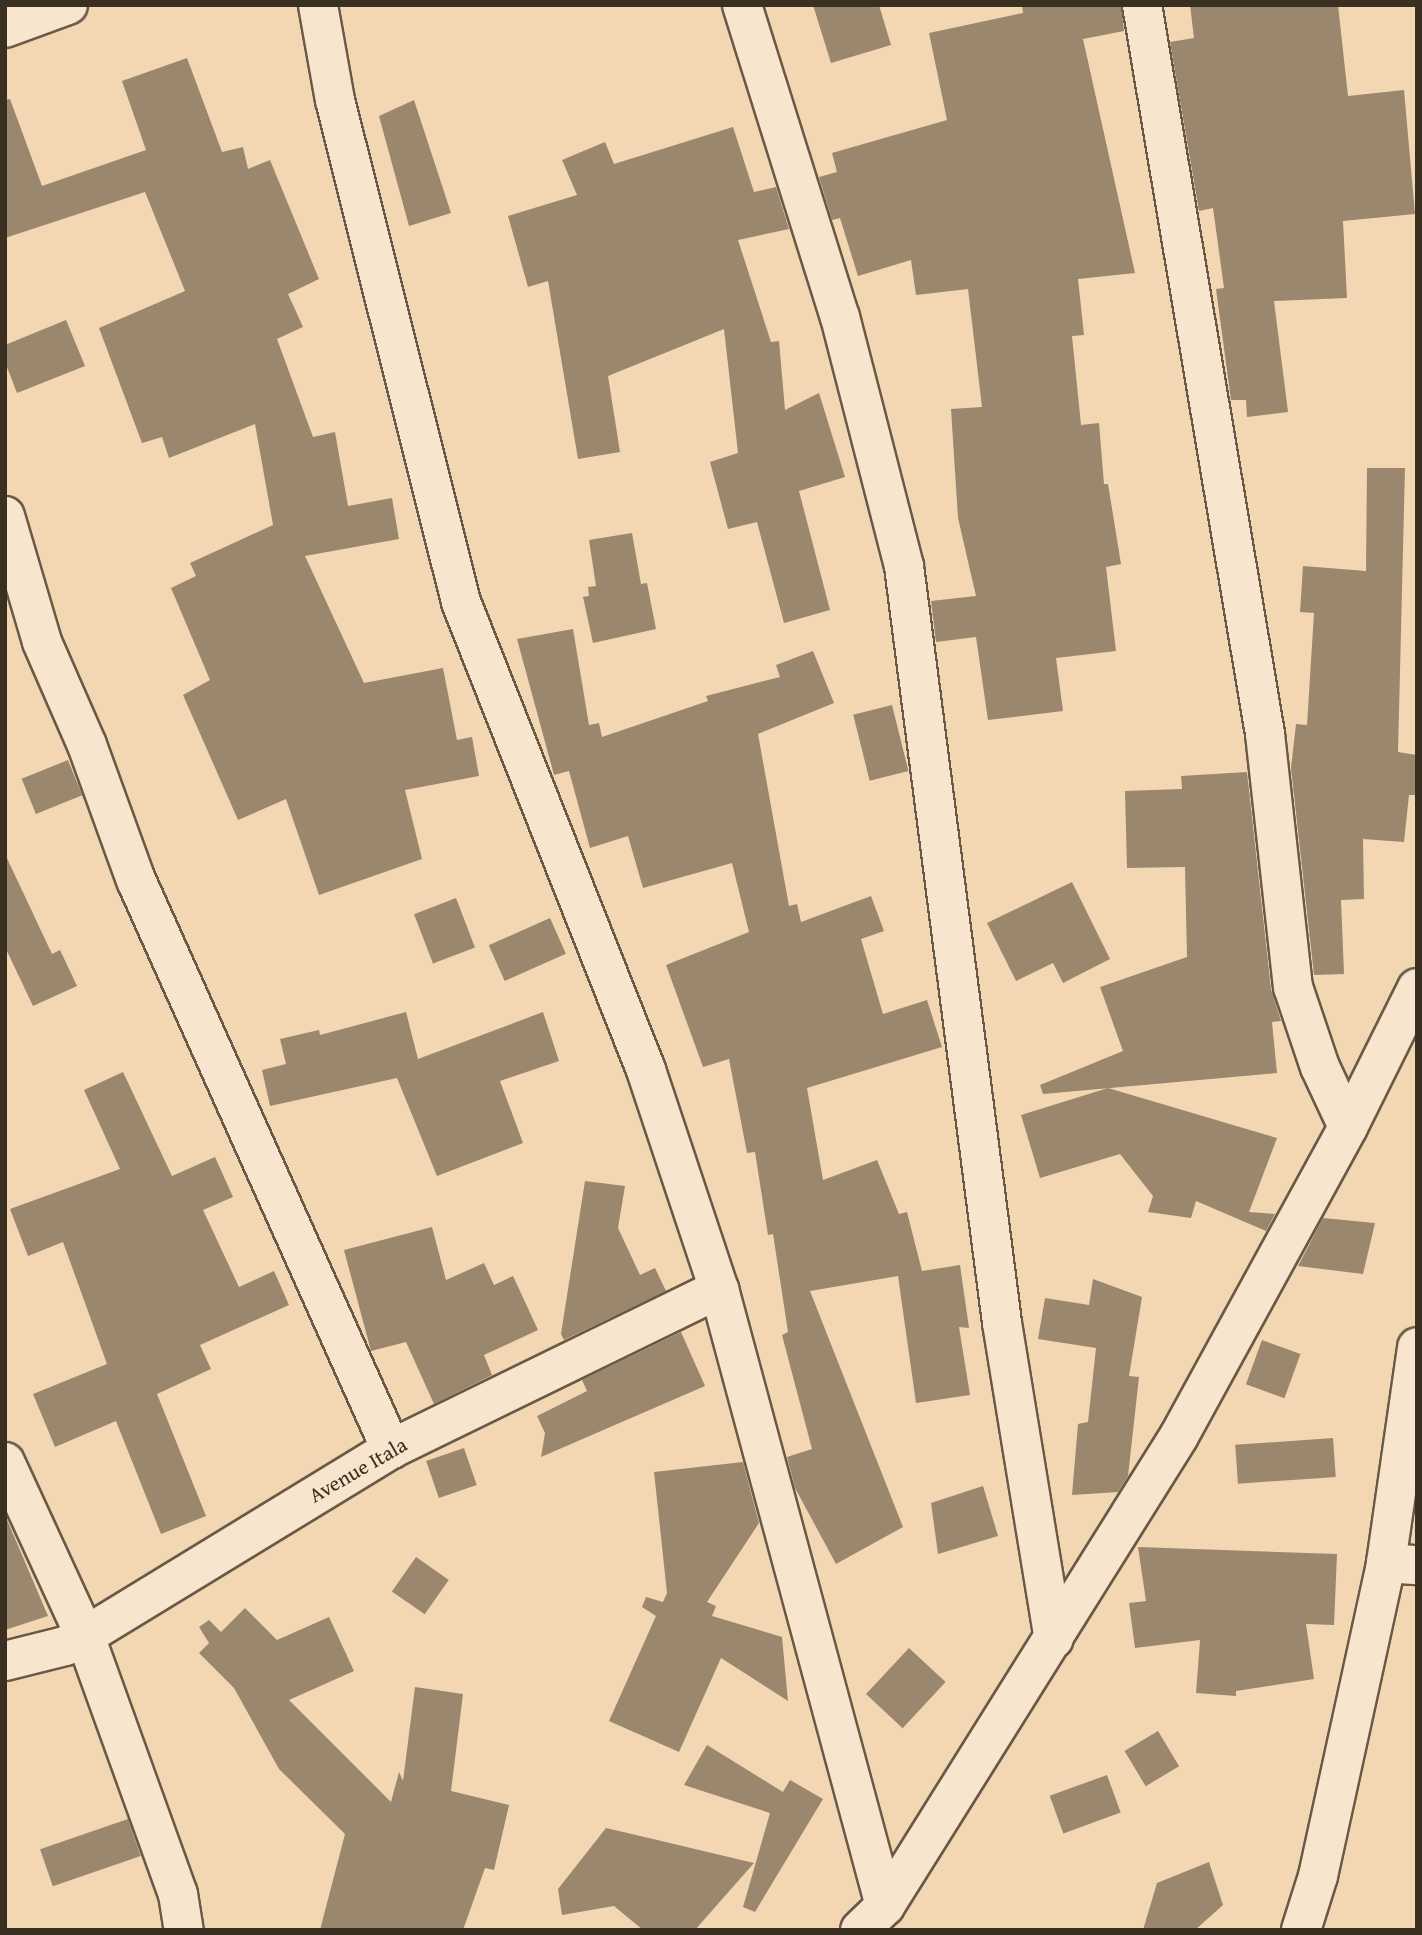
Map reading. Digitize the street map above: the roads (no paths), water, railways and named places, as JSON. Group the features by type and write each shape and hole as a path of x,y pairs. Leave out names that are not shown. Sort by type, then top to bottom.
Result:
{"street":[{"path":"5,28 68,5"},
{"path":"318,5 335,100 461,601 646,1070 719,1289 872,1918"},
{"path":"742,5 840,317 904,566 1002,1323 1054,1639"},
{"path":"1142,5 1265,734 1293,987 1320,1067 1348,1126"},
{"path":"5,516 42,642 136,880 391,1449"},
{"path":"872,1918 1054,1639 1179,1436 1348,1126 1417,988"},
{"name":"Avenue Itala","path":"5,1661 65,1646 85,1636 391,1449 719,1289"},
{"path":"1301,1930 1318,1876 1401,1564 1417,1347"},
{"path":"5,1462 85,1636 178,1894 184,1930"}]}
